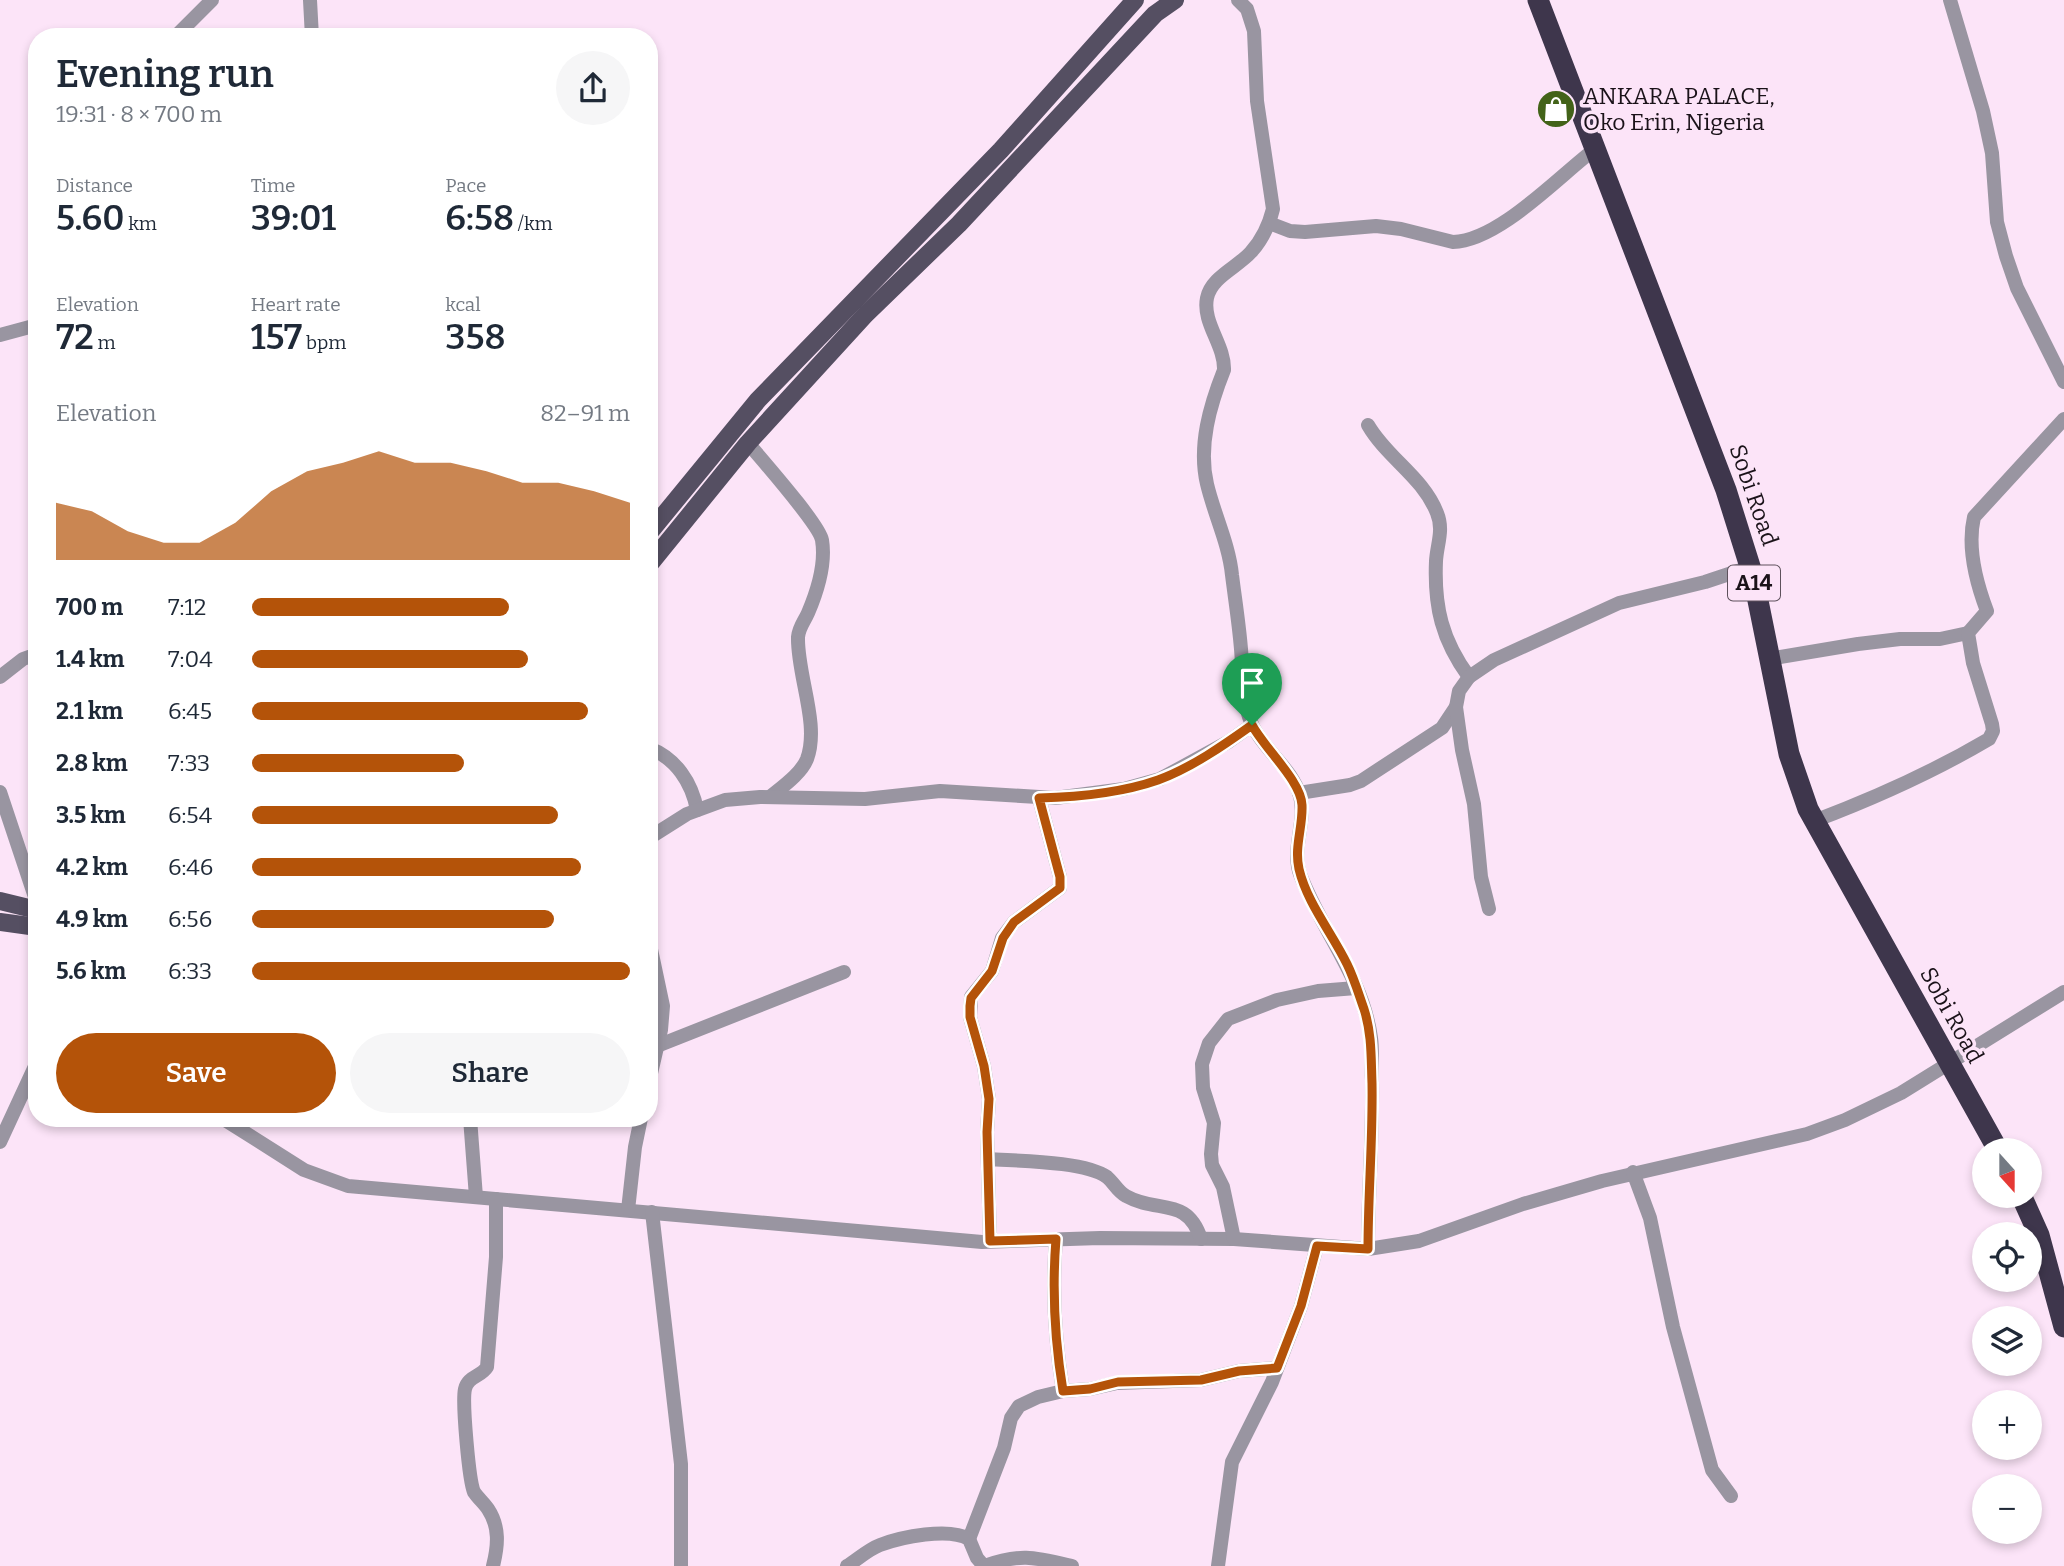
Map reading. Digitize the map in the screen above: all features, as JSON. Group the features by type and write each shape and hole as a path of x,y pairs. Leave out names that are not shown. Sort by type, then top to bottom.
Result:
{"highway":[{"name":"Sobi Road","path":"1538,0 1726,489 1750,567 1789,754 1814,821 1991,1138"},
{"path":"2027,1208 2039,1235 2064,1327"}],"main road":[{"path":"658,522 758,400 1001,150 1135,0"},
{"path":"658,554 748,443 866,314 959,224 1156,14 1175,0"},
{"path":"0,901 28,908"},
{"path":"0,922 28,926"}],"street":[{"path":"184,28 212,0"},
{"path":"310,0 312,28"},
{"path":"1238,0 1252,19 1257,101 1273,209 1269,223 1250,253 1210,288 1207,298 1207,312 1224,360 1224,370 1205,432 1204,461 1207,482 1232,571 1244,694 1252,725 1260,740 1295,782 1300,793 1302,805 1297,850 1299,869 1348,966 1371,1038 1373,1152 1368,1202 1368,1249"},
{"path":"1950,0 1983,111 1992,153 1997,222 2006,256 2017,288 2064,382"},
{"path":"1269,223 1290,231 1305,232 1376,226 1461,242 1480,234 1537,200 1570,167 1595,149"},
{"path":"0,335 28,327"},
{"path":"1768,659 1858,644 1900,639 1940,639 1968,633 1987,611 1972,549 1970,534 1974,517 2064,419"},
{"path":"1368,425 1377,440 1417,480 1437,512 1441,535 1436,598 1442,630 1455,657 1469,677"},
{"path":"748,443 813,522 822,540 820,578 799,629 798,639 811,743 806,761 793,777 770,797"},
{"path":"1489,909 1481,877 1474,804 1456,707 1459,691 1469,677 1494,660 1619,603 1704,582 1750,567"},
{"path":"1814,821 1903,785 1989,739 1993,731 1992,723 1973,663 1968,633"},
{"path":"0,677 28,657"},
{"path":"1300,793 1361,781 1442,728 1456,707"},
{"path":"658,831 697,810 725,800 770,797 865,799 940,790 1039,798 1124,789 1160,779 1228,742 1252,725"},
{"path":"658,753 671,760 687,780 694,792 697,810"},
{"path":"0,792 28,875"},
{"path":"990,1241 987,1132 989,1099 984,1066 970,1017 970,1006 971,998 992,971 1003,938 1014,922 1060,888 1060,877 1039,798"},
{"path":"658,1046 844,972"},
{"path":"658,982 663,1006 658,1039"},
{"path":"1234,1239 1223,1187 1212,1164 1214,1123 1203,1088 1202,1064 1209,1043 1228,1019 1277,1000 1318,991 1356,988"},
{"path":"236,1127 304,1170 348,1186 990,1241 1234,1239 1368,1249 1419,1241 1523,1204 1633,1172 1820,1129 1845,1120 1901,1093 2064,992"},
{"path":"0,1142 3,1125 28,1079"},
{"path":"471,1127 476,1197"},
{"path":"628,1210 639,1127"},
{"path":"989,1159 1055,1164 1095,1172 1107,1177 1126,1196 1183,1212 1193,1219 1202,1239"},
{"path":"1633,1172 1650,1218 1673,1327 1712,1470 1731,1496"},
{"path":"493,1566 498,1550 497,1531 490,1512 473,1490 465,1389 469,1380 485,1371 489,1354 496,1256 496,1199"},
{"path":"653,1212 681,1464 681,1566"},
{"path":"1056,1239 1054,1270 1063,1391"},
{"path":"1218,1566 1232,1462 1277,1368 1301,1306 1317,1246"},
{"path":"1072,1566 1018,1556 984,1566 977,1558 969,1539 1004,1448 1011,1418 1019,1406 1038,1397 1118,1382 1201,1380 1239,1371 1277,1368"},
{"path":"847,1566 878,1545 910,1537 950,1533 969,1539"}],"place":[{"name":"ANKARA PALACE, Oko Erin, Nigeria","path":"1556,109"}],"route":[{"path":"1252,725 1260,740 1295,782 1300,793 1302,805 1297,850 1299,869 1305,886 1348,966 1371,1038 1373,1152 1368,1202 1368,1249 1317,1246 1301,1306 1277,1368 1239,1371 1201,1380 1118,1382 1090,1389 1063,1391 1054,1270 1056,1239 990,1241 987,1132 989,1099 984,1066 970,1017 971,998 992,971 1003,938 1014,922 1060,888 1060,877 1039,798 1124,789 1160,779 1228,742 1252,725"}]}
